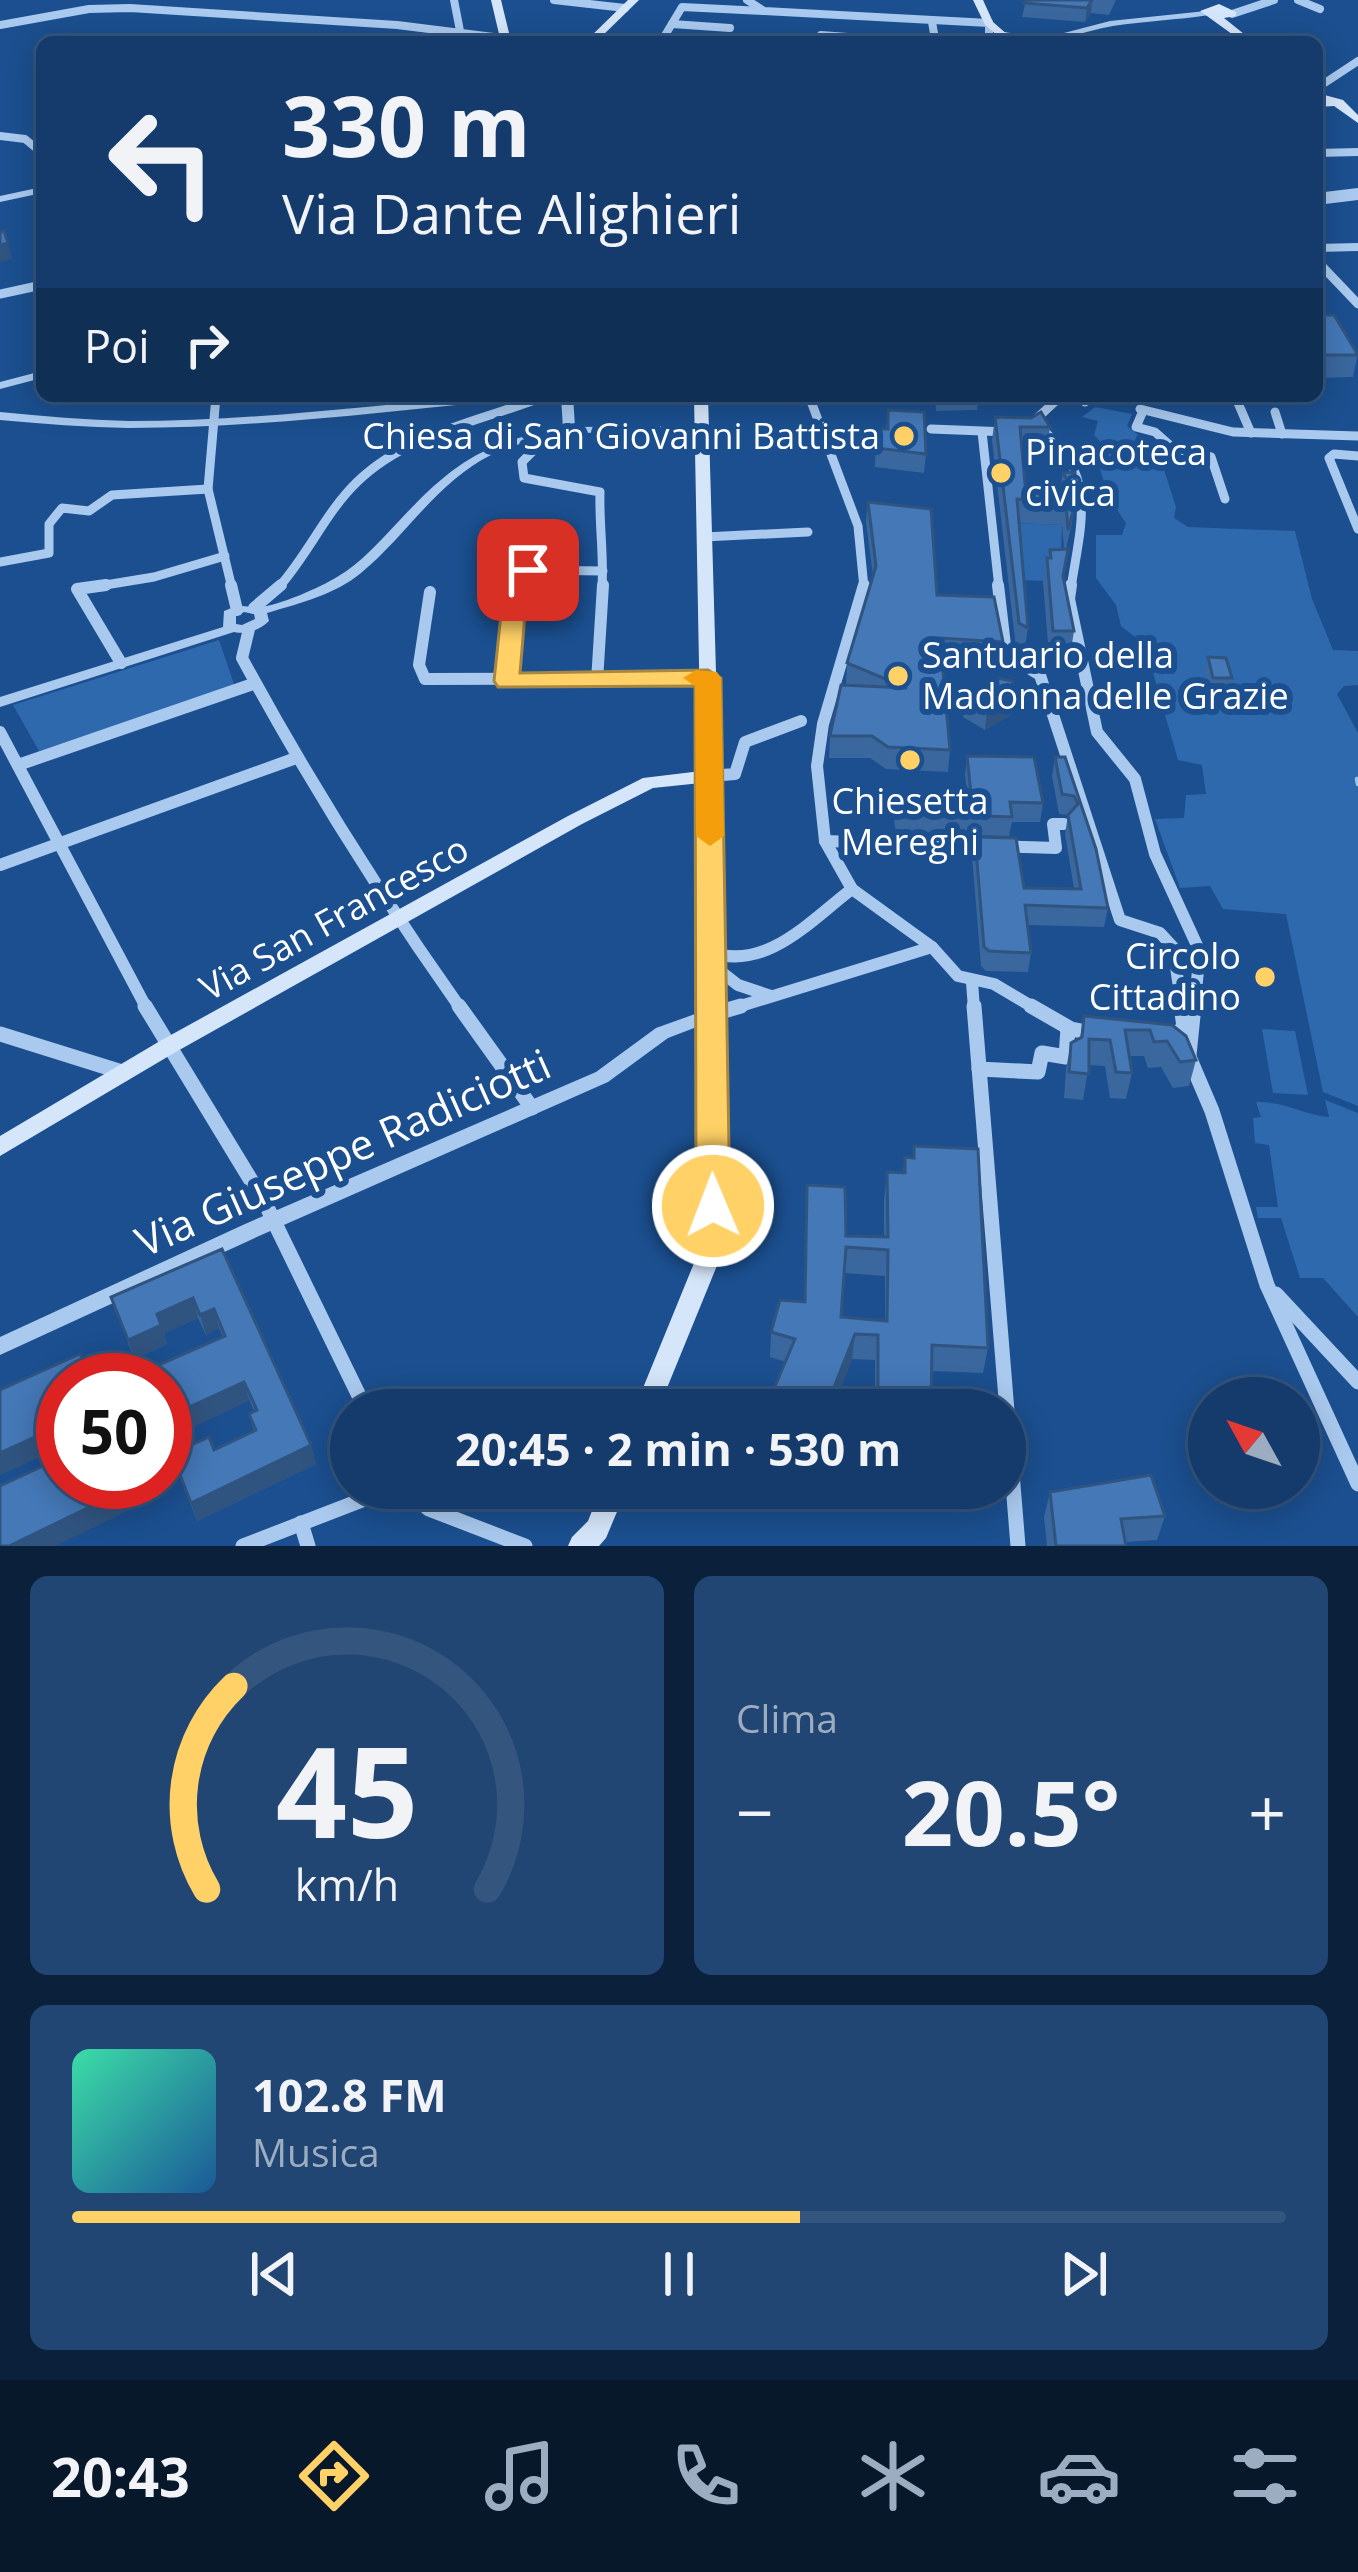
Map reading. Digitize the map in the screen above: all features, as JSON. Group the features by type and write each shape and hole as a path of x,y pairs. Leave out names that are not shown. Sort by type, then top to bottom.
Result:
{"main road":[{"path":"500,0 506,36"},
{"path":"978,0 989,23 1004,36"},
{"path":"602,36 630,4"},
{"path":"1216,9 1246,36"},
{"path":"1325,96 1356,110"},
{"path":"655,1389 713,1246 701,402"},
{"name":"Via San Francesco","path":"0,1147 167,1047 650,782 710,776"},
{"path":"593,1540 606,1509"}],"street":[{"path":"0,25 89,9 130,8 397,25 461,36 454,0"},
{"path":"554,0 630,4"},
{"path":"747,0 764,11"},
{"path":"820,36 826,16 824,0"},
{"path":"968,0 978,0"},
{"path":"1216,9 1262,0"},
{"path":"1084,36 1092,28 1274,0"},
{"path":"1298,0 1320,9"},
{"path":"665,36 682,7 989,23 989,36"},
{"path":"932,22 934,36"},
{"path":"672,24 730,28"},
{"path":"1325,96 1358,61"},
{"path":"0,136 25,139 36,148"},
{"path":"1323,153 1358,152"},
{"path":"0,199 36,191"},
{"path":"1323,199 1358,195"},
{"path":"1323,248 1358,247"},
{"path":"1323,267 1357,300"},
{"path":"0,294 36,286"},
{"path":"0,386 36,376"},
{"path":"216,402 208,489 232,619"},
{"path":"0,416 115,423 477,402"},
{"path":"513,402 378,464 344,496 259,612 242,658 296,758 398,921 532,1108"},
{"path":"567,402 570,433"},
{"path":"811,402 854,511 864,587 823,724 817,766 825,841 852,889 932,947 958,976 994,984 1068,1028 1101,1035"},
{"path":"1040,433 1057,402"},
{"path":"1238,402 1251,434"},
{"path":"1225,499 1210,457 1173,448 1155,432 1136,428 1141,410 1251,434 1358,436"},
{"path":"1274,412 1282,434"},
{"path":"0,701 232,619 329,597 362,578 468,474 518,441 570,433 702,430"},
{"path":"931,430 1040,433 1069,453 1084,500 1069,599 1097,732 1135,779 1155,854 1201,952 1189,1055"},
{"path":"982,432 1006,654 1040,675 1120,920 1160,933 1174,954 1184,1027 1170,1039"},
{"path":"570,433 527,454 522,462 524,478 534,484 587,486 600,492 603,571 597,681"},
{"path":"1358,456 1334,454 1329,458 1358,529"},
{"path":"0,562 49,553 49,524 62,508 89,511 112,495 208,489"},
{"path":"704,537 808,532"},
{"path":"119,659 77,589 154,577 224,556"},
{"path":"507,681 517,576 528,570 603,571"},
{"path":"430,592 420,674 435,682 708,678"},
{"path":"232,619 249,629"},
{"path":"0,691 119,659"},
{"path":"17,765 253,685"},
{"path":"710,776 735,774 745,742 801,721"},
{"path":"0,732 167,1047 272,1220 356,1389"},
{"path":"0,865 296,758"},
{"path":"825,841 1056,848 1054,824 1064,824"},
{"path":"710,957 729,961 756,956 852,889"},
{"path":"709,1015 932,947"},
{"path":"710,957 738,985 778,997"},
{"path":"973,982 1018,1546"},
{"name":"Via Giuseppe Radiciotti","path":"0,1346 272,1220 602,1077 675,1026 709,1015"},
{"path":"979,1069 1038,1072 1042,1053 1066,1058 1068,1028"},
{"path":"0,1034 126,1073"},
{"path":"1147,1038 1170,1039 1189,1055 1212,1111 1267,1285 1358,1484"},
{"path":"1267,1285 1358,1382"},
{"path":"243,1546 338,1509"},
{"path":"429,1509 525,1546"},
{"path":"302,1523 308,1546"}],"shaded area":[{"path":"1095,407 1132,414 1127,426 1158,451 1176,507 1174,518 1188,527 1295,531 1312,599 1333,650 1358,651 1358,685 1344,686 1337,694 1358,733 1358,1106 1323,1092 1286,914 1223,909 1210,886 1180,888 1155,819 1184,818 1186,795 1206,794 1202,765 1178,760 1145,645 1121,626 1116,605 1096,578 1096,535 1122,535 1126,523 1101,472 1100,441 1094,435 1098,421 1082,417"},
{"path":"1014,523 1062,525 1061,553 1047,581 1019,580"},
{"path":"219,640 235,687 39,751 13,705"},
{"path":"1262,1029 1295,1031 1308,1095 1273,1093"},
{"path":"1325,1100 1358,1113 1358,1317 1323,1278 1300,1278 1281,1218 1258,1218 1256,1207 1278,1207 1269,1145 1255,1143 1253,1118 1261,1117 1256,1102 1329,1117"}],"building":[{"path":"1092,0 1087,8 1024,3"},
{"path":"1323,315 1334,315 1358,355 1323,355"},
{"path":"888,410 924,412 926,454 876,448 876,429 888,429"},
{"path":"1041,412 1050,427 1020,427 1025,484 1070,484 1063,473 1075,472 1076,500 1068,530 1066,501 1017,499 1028,628 1019,623 995,417 1031,418"},
{"path":"868,502 931,509 937,595 994,597 1003,642 940,638 950,750 888,747 872,736 830,736 841,685 907,688 847,663 876,566"},
{"path":"1068,549 1063,576 1074,631 1053,631 1047,558 1051,558 1050,550"},
{"path":"1208,657 1226,658 1232,678 1213,678"},
{"path":"997,678 1012,681 1016,694 987,711 966,698"},
{"path":"967,756 1034,757 1043,803 1010,802 1012,817 898,813 894,795 971,793"},
{"path":"1055,757 1065,757 1096,849 1108,908 1025,905 1031,953 989,951 984,947 975,837 1016,838 1024,888 1081,889 1068,815 1078,804 1074,796 1062,794"},
{"path":"1084,1016 1172,1025 1186,1036 1196,1060 1180,1062 1167,1041 1154,1042 1150,1030 1125,1030 1132,1073 1116,1072 1110,1040 1089,1039 1089,1074 1069,1072 1071,1043 1082,1037"},
{"path":"914,1146 978,1149 988,1348 932,1345 931,1389 878,1389 878,1335 855,1334 833,1389 774,1389 795,1339 771,1332 780,1300 805,1302 807,1185 845,1187 846,1236 888,1237 887,1172 905,1173 905,1157 914,1158","holes":["846,1247 888,1250 887,1321 841,1317"]},
{"path":"222,1249 311,1445 192,1503 192,1445 209,1437 214,1450 256,1430 249,1414 257,1410 244,1382 192,1406 192,1353 186,1353 225,1336 214,1309 200,1315 193,1298 157,1314 161,1325 128,1340 111,1297"},
{"path":"36,1374 36,1440 0,1453 0,1390"},
{"path":"36,1469 36,1509 86,1509 0,1546 0,1486"},
{"path":"1151,1475 1165,1516 1121,1519 1126,1546 1056,1546 1050,1492"}],"waterway":[{"path":"1357,779 1358,784"}],"slow traffic":[{"path":"696,678 708,678 710,836"}],"place":[{"name":"Chiesa di San Giovanni Battista","path":"904,436"},
{"name":"Pinacoteca civica","path":"1001,473"},
{"name":"Santuario della Madonna delle Grazie","path":"898,676"},
{"name":"Chiesetta Mereghi","path":"910,760"},
{"name":"Circolo Cittadino","path":"1265,977"}],"route":[{"path":"528,570 517,576 507,681 708,678 713,1206"}]}
